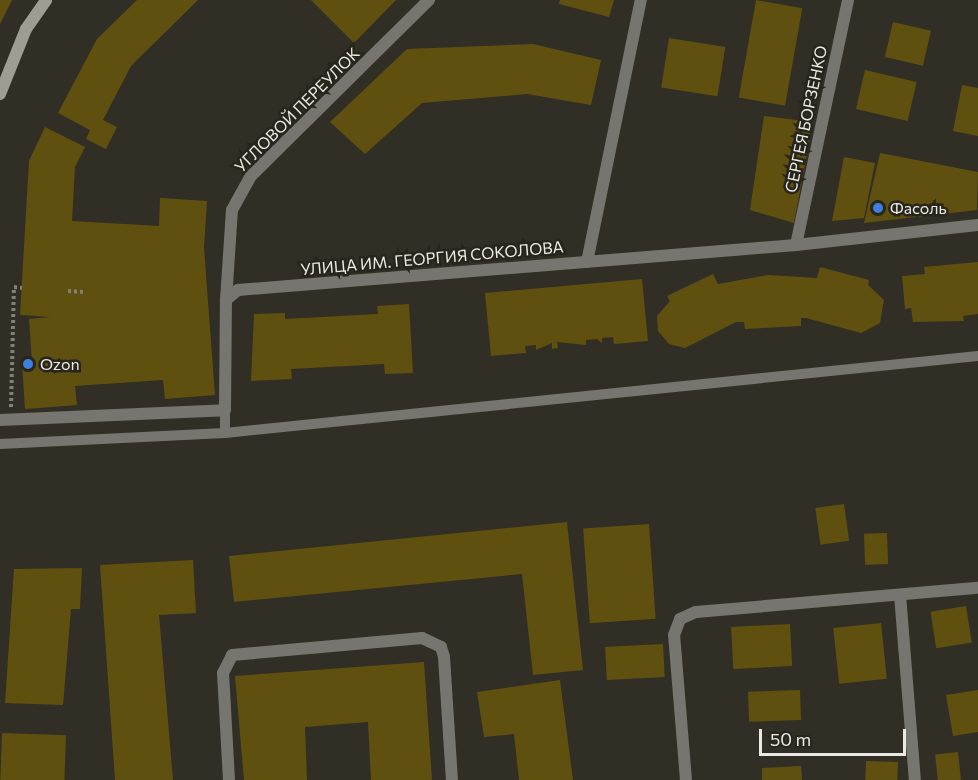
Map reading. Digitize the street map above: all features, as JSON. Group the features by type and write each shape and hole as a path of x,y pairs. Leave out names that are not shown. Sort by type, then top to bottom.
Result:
{"street":[{"path":"0,94 2,77 26,29 45,0"},
{"name":"УГЛОВОЙ ПЕРЕУЛОК","path":"226,300 232,210 249,177 429,0"},
{"path":"587,262 641,0"},
{"name":"СЕРГЕЯ БОРЗЕНКО","path":"796,245 848,0"},
{"name":"УЛИЦА ИМ. ГЕОРГИЯ СОКОЛОВА","path":"226,300 238,290 796,245 978,225"},
{"path":"5,420 225,410 226,300"},
{"path":"686,780 674,635 680,619 696,612 978,588"},
{"path":"900,595 915,780"},
{"path":"229,780 223,673 232,655 422,638 441,647 444,657 452,780"}],"lane":[{"path":"0,444 225,433 978,356"},
{"path":"225,410 225,433"}],"path":[{"path":"5,420 14,287 22,288"},
{"path":"68,291 83,292"}],"building":[{"path":"0,0 12,0 0,24"},
{"path":"137,0 198,0 131,66 103,120 117,127 106,149 86,139 90,130 58,113 97,39"},
{"path":"311,0 396,0 354,43"},
{"path":"560,0 614,0 609,17 559,4"},
{"path":"756,0 802,8 785,106 739,97"},
{"path":"893,22 931,31 923,66 885,57"},
{"path":"669,38 725,47 717,96 661,87"},
{"path":"533,44 601,60 591,105 527,94 422,103 365,154 330,122 407,49"},
{"path":"865,70 917,82 908,121 856,109"},
{"path":"962,85 978,88 978,136 953,131"},
{"path":"764,116 813,122 794,223 750,210"},
{"path":"45,127 85,147 75,167 72,221 159,226 160,198 207,201 204,248 215,395 165,399 163,380 75,386 77,405 25,409 22,363 32,362 29,319 50,317 20,315 29,161"},
{"path":"880,153 978,172 977,210 864,223"},
{"path":"844,157 875,163 864,218 832,221"},
{"path":"978,262 978,314 963,316 964,321 913,322 911,308 905,309 902,276 925,274 924,267"},
{"path":"820,267 869,280 868,285 884,300 880,323 861,333 806,318 801,318 801,326 745,329 744,322 736,322 685,348 669,344 658,331 657,316 670,301 667,296 713,274 718,284 768,275 817,278"},
{"path":"642,279 648,341 614,344 613,337 602,338 602,343 597,339 586,340 586,345 557,342 558,348 552,349 552,343 536,350 536,345 525,346 526,353 491,356 485,293"},
{"path":"409,304 413,373 385,374 384,364 291,369 292,379 251,381 254,314 285,313 285,319 378,314 377,306"},
{"path":"844,504 849,541 820,545 815,508"},
{"path":"567,522 583,670 533,675 522,574 234,602 229,556"},
{"path":"649,524 656,619 590,623 583,529"},
{"path":"887,533 888,564 865,565 864,534"},
{"path":"193,560 196,613 159,615 173,780 115,780 100,565"},
{"path":"82,568 80,609 71,609 63,705 5,703 14,569"},
{"path":"966,606 972,643 936,648 930,612"},
{"path":"881,623 887,679 839,684 833,628"},
{"path":"790,624 792,666 733,669 731,627"},
{"path":"663,644 665,677 607,680 605,647"},
{"path":"424,662 432,780 371,780 368,722 305,727 307,780 244,780 235,676"},
{"path":"560,680 573,780 519,780 514,734 484,737 477,692"},
{"path":"800,690 801,720 749,722 748,692"},
{"path":"978,690 978,732 953,736 946,695"},
{"path":"2,733 66,735 64,780 0,780"},
{"path":"958,752 961,780 938,780 935,754"},
{"path":"866,761 898,762 897,780 865,780"},
{"path":"801,766 802,780 762,780 762,768"}],"place":[{"name":"Фасоль","path":"878,208"},
{"name":"Ozon","path":"28,364"}]}
